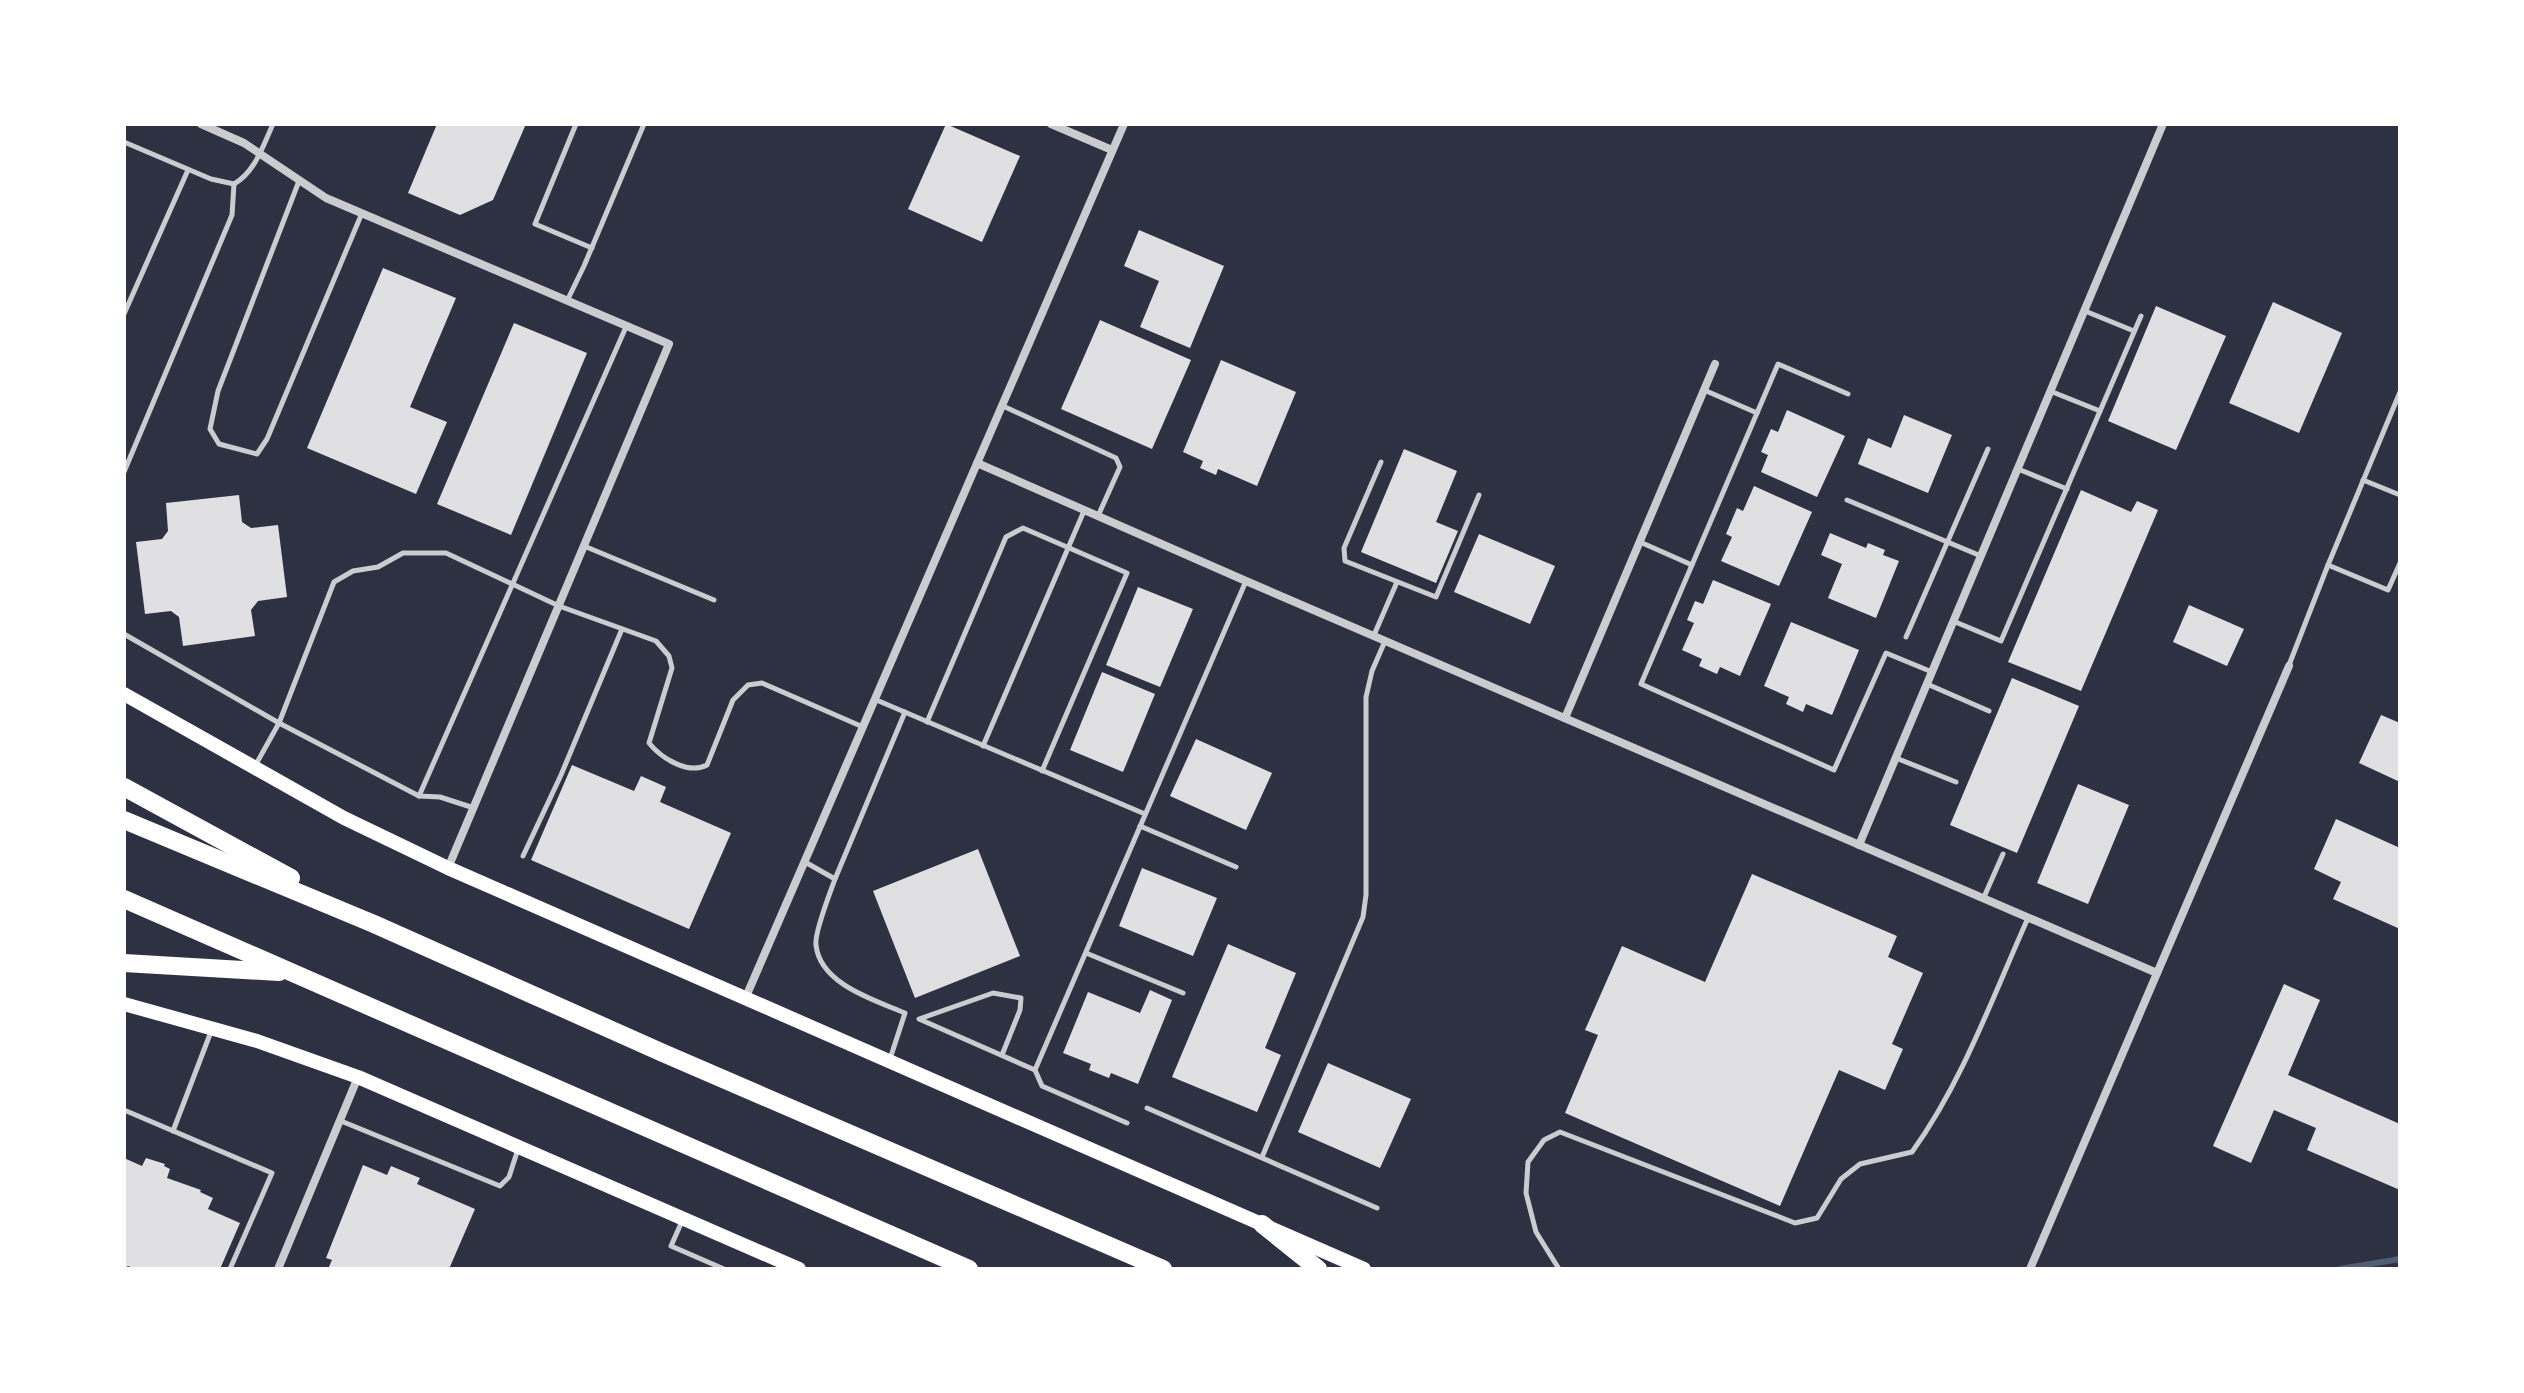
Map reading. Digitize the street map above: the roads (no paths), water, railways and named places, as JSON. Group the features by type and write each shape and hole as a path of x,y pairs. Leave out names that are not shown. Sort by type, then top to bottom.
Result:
{"highway":[{"path":"124,787 374,924"},
{"path":"124,820 374,924 663,1053 1163,1269"},
{"path":"124,899 969,1269"},
{"path":"124,963 293,972"},
{"path":"1262,1224 1318,1269"}],"main road":[{"path":"124,694 344,818 448,868 1364,1269"},
{"path":"124,1004 213,1028 358,1077 799,1269"}],"street":[{"path":"201,124 244,143 326,198 669,344 448,868"},
{"path":"1051,124 1112,150"},
{"path":"745,999 1124,124"},
{"path":"1859,845 2163,124"},
{"path":"1565,718 1715,364"},
{"path":"977,463 2157,973"},
{"path":"2030,1269 2289,666"},
{"path":"278,1269 358,1077"}],"lane":[{"path":"124,142 211,179 234,184 246,177 273,124"},
{"path":"576,124 535,224 592,248"},
{"path":"567,301 644,124"},
{"path":"124,314 188,170"},
{"path":"300,180 218,391 210,429 219,444 257,454 267,439 362,213"},
{"path":"124,472 232,215 234,184"},
{"path":"2085,311 2134,331"},
{"path":"1953,621 2001,641 2141,316"},
{"path":"419,796 627,326"},
{"path":"1848,394 1778,364 1641,684 1834,770 1886,653 1932,672"},
{"path":"1704,390 1757,413"},
{"path":"2050,391 2100,411"},
{"path":"2289,666 2400,392"},
{"path":"1003,406 1116,458 1120,467 1098,516"},
{"path":"1906,637 1988,449"},
{"path":"1381,462 1344,548 1345,561 1436,597 1479,495"},
{"path":"2018,469 2067,489"},
{"path":"2363,480 2400,495"},
{"path":"1847,500 1981,556"},
{"path":"983,746 1085,510"},
{"path":"927,722 1006,537 1023,528 1127,573 1042,771"},
{"path":"1640,542 1692,565"},
{"path":"584,546 714,600"},
{"path":"254,767 279,723 334,582 353,571 378,567 403,553 446,553 559,606 656,641 669,656 672,668 649,743 684,768 698,770 707,765 733,700 748,685 762,683 863,727"},
{"path":"2328,565 2388,590 2400,563"},
{"path":"1035,1070 1246,581"},
{"path":"1374,636 1397,582"},
{"path":"523,856 561,775 622,629"},
{"path":"124,634 279,723 419,796 440,797 474,808"},
{"path":"1262,1157 1363,917 1366,895 1366,697 1372,671 1385,641"},
{"path":"1927,684 1989,711"},
{"path":"874,699 1145,814"},
{"path":"905,712 835,879 815,942 821,963 847,988 1035,1070 1042,1086 1127,1123"},
{"path":"1896,758 1956,782"},
{"path":"1140,826 1236,867"},
{"path":"1983,898 2003,854"},
{"path":"804,861 835,879"},
{"path":"1559,1269 1536,1232 1526,1193 1528,1162 1544,1140 1560,1132 1795,1223 1817,1218 1841,1179 1860,1164 1912,1152 1950,1091 2028,918"},
{"path":"1086,953 1183,993"},
{"path":"919,1019 993,993 1021,998 1020,1010 1002,1055"},
{"path":"889,1062 905,1013"},
{"path":"173,1131 213,1028"},
{"path":"1147,1108 1377,1208"},
{"path":"124,1110 272,1173 230,1269"},
{"path":"340,1120 500,1186 509,1177 519,1147"},
{"path":"683,1219 671,1246 724,1269"}],"waterway":[{"path":"2340,1269 2400,1259"}]}
